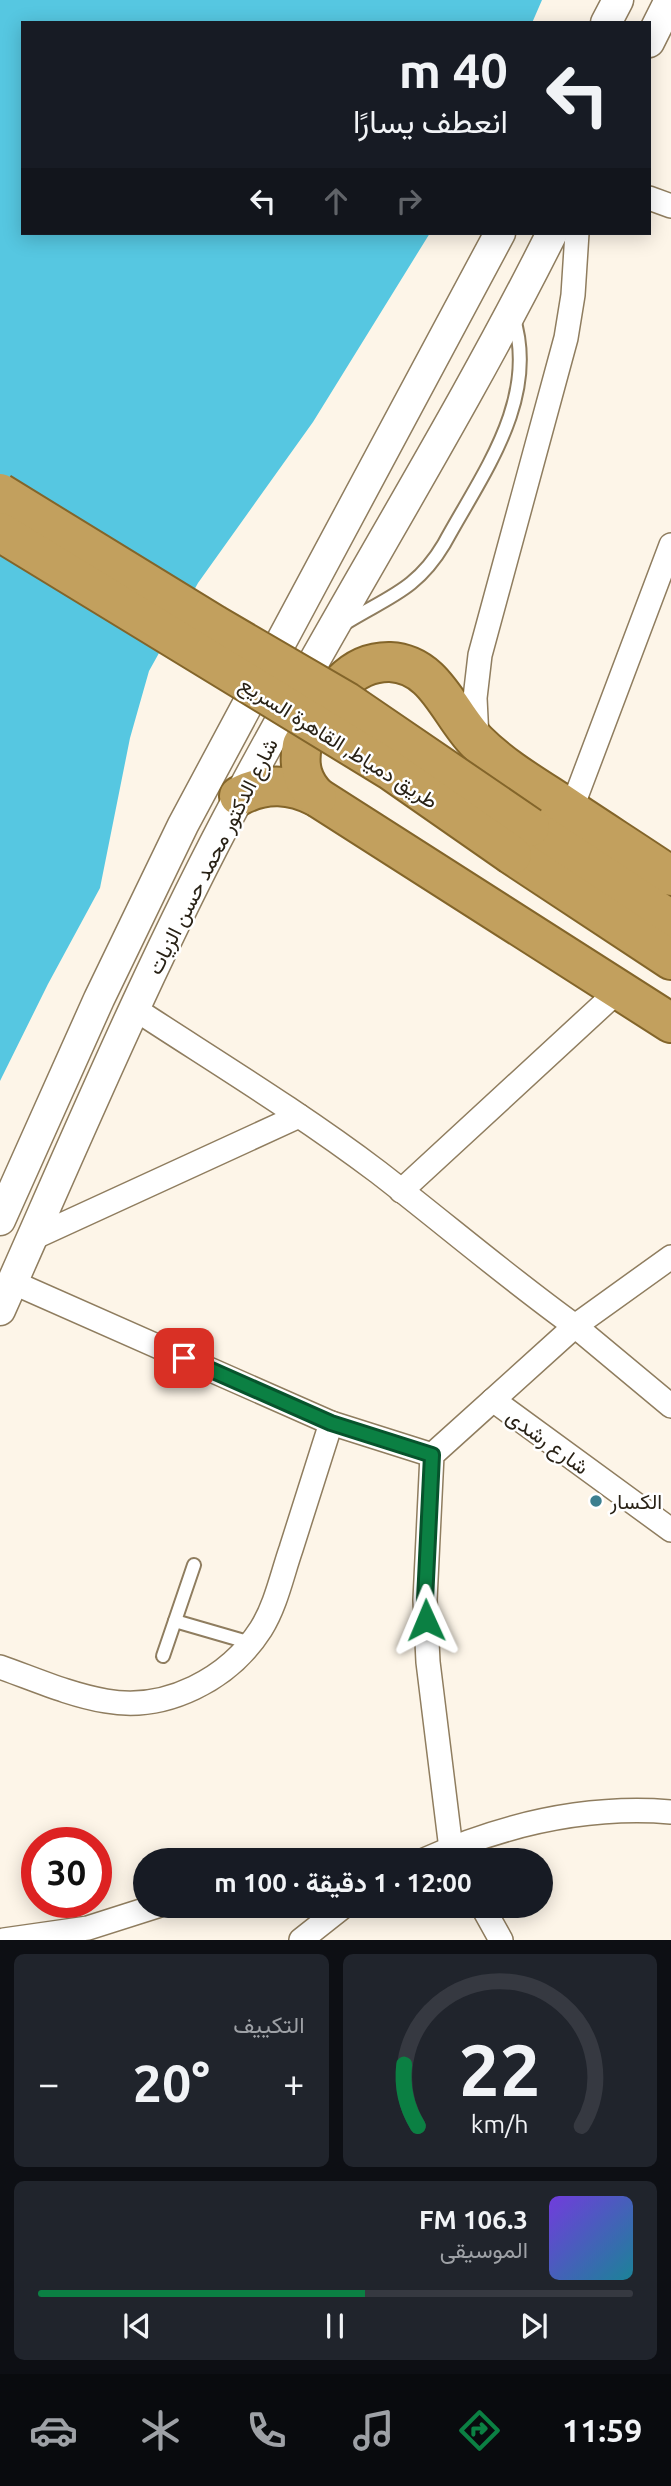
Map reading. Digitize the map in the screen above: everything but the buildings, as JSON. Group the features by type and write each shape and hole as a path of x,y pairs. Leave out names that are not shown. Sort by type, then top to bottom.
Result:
{"highway":[{"name":"طريق دمياط, القاهرة السريع","path":"0,493 215,625 347,702 671,960"},
{"name":"طريق دمياط, القاهرة السريع","path":"0,532 390,770 671,920"},
{"path":"317,797 303,777 300,761 302,746 337,686 360,668 388,662 402,664 416,670 438,688 477,742 506,767 570,810 669,870"},
{"path":"239,796 258,788 278,785 317,797 671,1023"}],"street":[{"path":"607,21 618,0"},
{"path":"651,37 670,2"},
{"path":"651,199 671,206"},
{"name":"شارع الدكتور محمد حسن الزيات","path":"0,1220 99,999 183,825 499,235"},
{"name":"شارع الدكتور محمد حسن الزيات","path":"0,1310 135,1009 239,796 512,313 551,235"},
{"path":"477,742 475,698 481,648 566,338 573,295 577,235"},
{"path":"570,810 666,573 671,545"},
{"path":"401,1191 619,990"},
{"path":"135,1009 299,1116 401,1191 503,1273 575,1326 671,1405"},
{"path":"31,1239 299,1116"},
{"path":"453,1848 428,1662 425,1600 432,1455 575,1326 671,1257"},
{"path":"12,1282 331,1423 432,1455"},
{"name":"شارع رشدى","path":"493,1401 671,1530"},
{"path":"0,1667 108,1702 146,1702 170,1698 209,1681 244,1651 262,1626 277,1593 331,1423"},
{"path":"469,1848 506,1830 563,1816 623,1811 671,1812"},
{"path":"4,1940 88,1928 133,1914"},
{"path":"301,1940 329,1918"},
{"path":"489,1918 501,1940"}],"lane":[{"path":"329,635 411,584 433,561 444,544 506,430 516,402 520,352 512,313"},
{"path":"163,1656 194,1565"},
{"path":"175,1621 251,1643"}],"water":[{"path":"0,0 542,0 533,21 21,21 21,235 429,235 313,422 198,583 149,671 130,738 100,888 0,1081"}],"place":[{"name":"الكسار","path":"596,1501"}],"route":[{"path":"184,1358 331,1423 432,1455 426,1620"}]}
